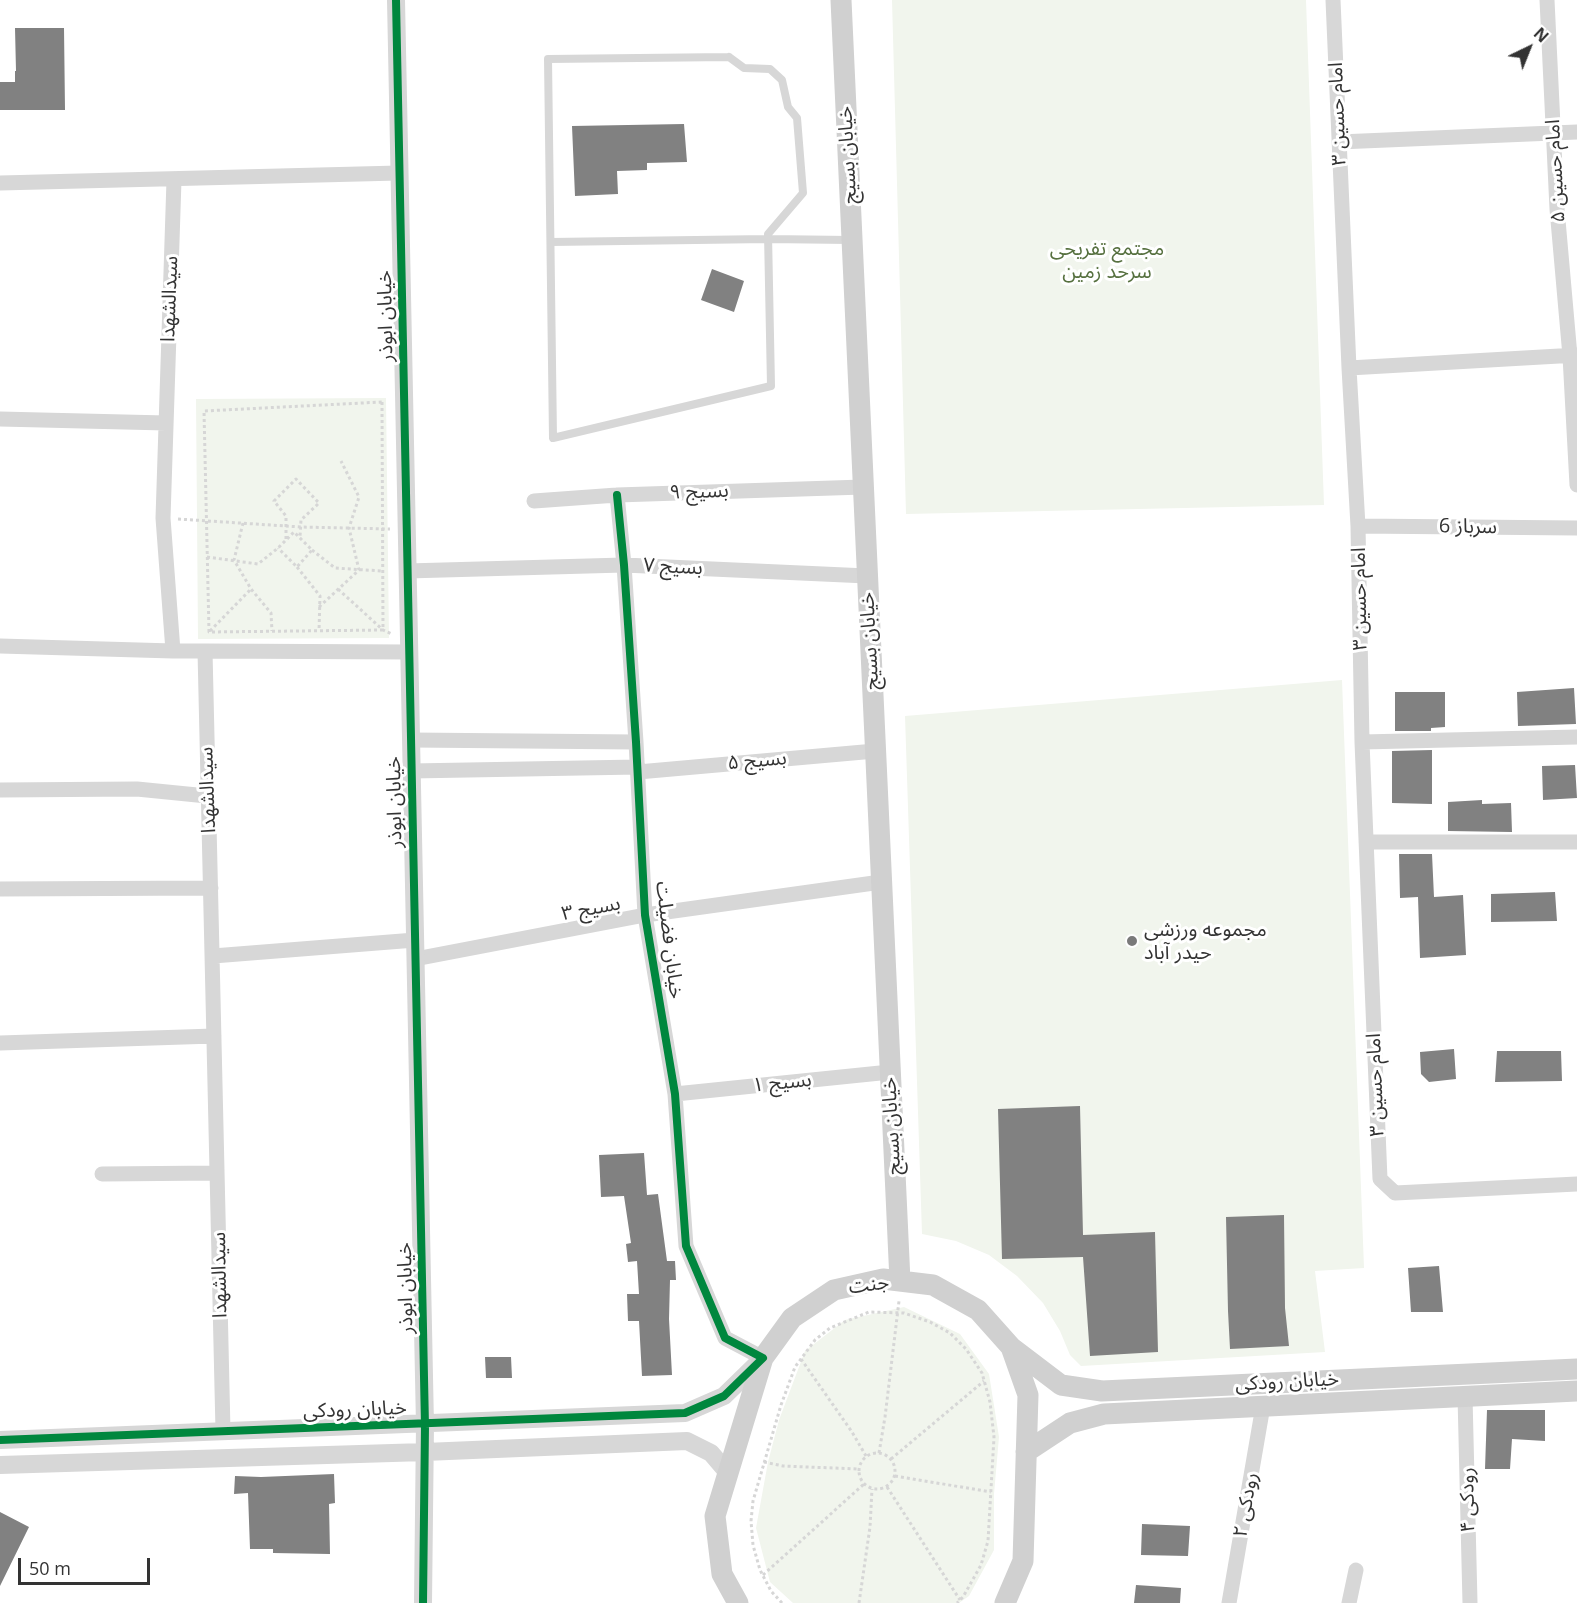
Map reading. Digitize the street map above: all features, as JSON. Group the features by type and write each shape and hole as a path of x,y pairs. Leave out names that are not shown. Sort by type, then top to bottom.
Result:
{"main road":[{"name":"خیابان بسیج","path":"841,0 900,1281"},
{"name":"جنت","path":"738,1603 722,1574 715,1516 763,1358 792,1317 834,1290 884,1279 933,1286 978,1310 1011,1347 1028,1395 1023,1561 1005,1603"},
{"name":"خیابان رودکی","path":"1011,1347 1061,1385 1102,1391 1577,1369"},
{"name":"خیابان رودکی","path":"1026,1452 1070,1423 1104,1414 1577,1391"}],"street":[{"name":"خیابان ابوذر","path":"396,0 425,1425 423,1603"},
{"name":"امام حسین ۳","path":"1333,0 1349,368 1359,526 1362,742 1380,1179 1395,1192 1577,1184"},
{"name":"امام حسین ۵","path":"1547,0 1557,209 1574,355 1577,484"},
{"path":"1339,142 1577,132"},
{"path":"0,183 399,173"},
{"name":"سیدالشهدا","path":"173,651 163,518 174,180"},
{"path":"1349,368 1574,355"},
{"path":"0,419 166,423"},
{"name":"بسیج ۹","path":"534,501 617,495 863,487"},
{"name":"خیابان فضیلت","path":"617,495 638,769 645,915 675,1094 686,1246 725,1338 763,1358"},
{"name":"سرباز 6","path":"1359,526 1577,528"},
{"name":"بسیج ۷","path":"407,571 624,565 867,576"},
{"path":"0,646 173,651 409,646"},
{"name":"سیدالشهدا","path":"205,651 223,1431"},
{"path":"1362,742 1577,737"},
{"path":"411,740 636,742"},
{"name":"بسیج ۵","path":"411,771 638,769 875,751"},
{"path":"0,790 137,789 207,796"},
{"path":"1366,842 1577,842"},
{"name":"بسیج ۳","path":"415,959 645,915 881,882"},
{"path":"0,889 211,888"},
{"path":"213,956 415,940"},
{"path":"0,1043 214,1036"},
{"name":"بسیج ۱","path":"675,1094 890,1072"},
{"path":"102,1174 217,1173"},
{"name":"خیابان رودکی","path":"0,1440 685,1413 724,1396 763,1358"},
{"name":"رودکی ۴","path":"1465,1396 1470,1603"},
{"name":"رودکی ۲","path":"1229,1603 1263,1406"},
{"path":"0,1465 425,1452 687,1441 711,1453 728,1473"},
{"path":"1349,1603 1356,1570"}],"lane":[{"path":"729,57 744,68 770,69 782,80 788,107 797,118 803,193 768,234 768,239 771,386 553,438 548,59 729,57"},
{"path":"551,242 852,240"}],"path":[{"path":"209,632 204,411 381,402 383,630"},
{"path":"341,462 359,497 349,528 359,570"},
{"path":"286,541 286,516 274,501 296,479 319,503 301,520 300,538"},
{"path":"163,518 406,530"},
{"path":"243,523 234,561 250,589 271,613 272,632"},
{"path":"207,557 258,564 294,532 335,568 383,571"},
{"path":"278,548 320,596 319,631"},
{"path":"297,567 312,550"},
{"path":"320,607 359,570"},
{"path":"209,632 250,589"},
{"path":"338,589 383,630 409,646"},
{"path":"209,632 383,630"},
{"path":"879,1453 898,1313 900,1281"},
{"path":"782,1603 771,1591 763,1575 753,1545 751,1521 753,1501 781,1405 795,1367 814,1340 830,1328 869,1312 904,1313 930,1322 950,1333 966,1349 982,1372 990,1402 994,1437 988,1541 981,1565 958,1601 887,1487"},
{"path":"801,1359 866,1456"},
{"path":"891,1459 984,1380"},
{"path":"879,1453 887,1455 895,1464 895,1476 887,1487 878,1490 864,1484 858,1469 866,1456 879,1453"},
{"path":"764,1462 783,1466 858,1469"},
{"path":"895,1476 992,1492"},
{"path":"763,1575 864,1484"},
{"path":"859,1603 870,1527 872,1488"}],"green space":[{"name":"مجتمع تفریحی سرحد زمین","path":"892,0 1306,0 1324,505 906,514"},
{"path":"386,398 389,638 198,639 196,399"},
{"name":"مجموعه ورزشی حیدر آباد","path":"1342,680 1364,1268 1315,1271 1325,1352 1081,1366 1070,1355 1060,1331 1043,1303 1017,1276 989,1255 956,1241 922,1234 905,716"},
{"path":"904,1307 960,1334 989,1374 999,1437 994,1494 994,1550 969,1596 959,1603 793,1603 770,1582 756,1528 768,1462 779,1420 805,1351 845,1320"}],"building":[{"path":"15,28 64,28 65,110 0,110 0,82 15,82"},
{"path":"684,124 687,162 647,163 647,170 617,171 618,194 575,196 572,126"},
{"path":"712,269 744,281 734,312 701,300"},
{"path":"1574,688 1576,724 1518,726 1517,692"},
{"path":"1395,692 1445,692 1445,727 1431,728 1431,731 1395,731"},
{"path":"1432,750 1432,804 1392,803 1392,751"},
{"path":"1575,765 1577,798 1543,800 1542,766"},
{"path":"1482,800 1482,804 1511,803 1512,832 1448,831 1448,802"},
{"path":"1399,854 1432,854 1434,897 1463,895 1466,955 1420,958 1418,897 1400,898"},
{"path":"1555,892 1557,921 1491,922 1491,894"},
{"path":"1454,1049 1456,1079 1429,1082 1421,1074 1420,1052"},
{"path":"1497,1051 1561,1051 1562,1081 1495,1082"},
{"path":"1080,1106 1083,1235 1155,1232 1158,1352 1090,1356 1083,1257 1002,1259 998,1109"},
{"path":"644,1153 647,1195 658,1194 667,1261 675,1261 676,1280 670,1280 669,1319 672,1375 642,1376 639,1321 628,1321 627,1294 639,1294 637,1261 628,1262 626,1244 631,1243 624,1196 601,1197 599,1155"},
{"path":"1284,1215 1285,1308 1289,1346 1230,1349 1226,1217"},
{"path":"1439,1266 1443,1312 1411,1312 1408,1268"},
{"path":"485,1357 511,1357 512,1378 486,1378"},
{"path":"1487,1410 1545,1410 1545,1441 1512,1439 1510,1469 1485,1469"},
{"path":"334,1474 335,1503 329,1504 330,1554 273,1553 273,1549 250,1549 248,1493 234,1494 235,1476"},
{"path":"0,1512 29,1527 0,1586"},
{"path":"1142,1524 1190,1526 1188,1556 1141,1555"},
{"path":"1136,1585 1181,1588 1180,1603 1134,1603"}],"cycle path":[{"path":"396,0 425,1425 423,1603"},
{"path":"0,1440 685,1413 724,1396 763,1358 725,1338 686,1246 675,1094 645,915 636,742 617,495"}],"place":[{"name":"مجموعه ورزشی حیدر آباد","path":"1132,941"}]}
